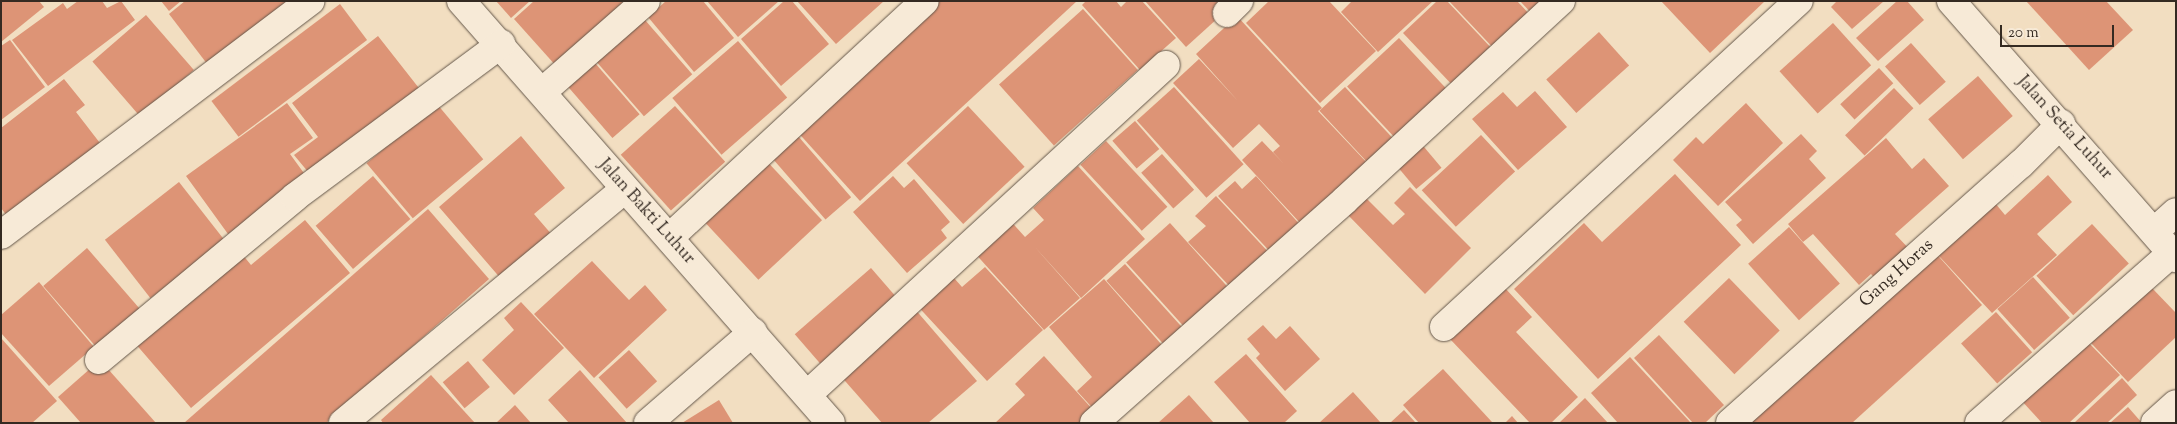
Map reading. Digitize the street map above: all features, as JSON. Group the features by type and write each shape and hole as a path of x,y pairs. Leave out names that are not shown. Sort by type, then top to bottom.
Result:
{"street":[{"path":"1,235 310,1"},
{"name":"Jalan Bakti Luhur","path":"461,1 501,44 625,189 670,237 832,423"},
{"path":"542,92 646,1"},
{"path":"670,237 925,1"},
{"path":"1094,423 1345,200 1561,1"},
{"path":"1444,327 1799,1"},
{"name":"Jalan Setia Luhur","path":"1951,1 2155,231 2174,255"},
{"path":"99,360 295,197 501,44"},
{"path":"808,394 1166,65"},
{"name":"Gang Horas","path":"1730,423 2021,164 2061,124"},
{"path":"343,423 625,189"},
{"path":"2155,231 2176,212"},
{"path":"1979,423 2174,255"},
{"path":"648,423 753,332"},
{"path":"2155,423 2176,404"}],"building":[{"path":"1,1 39,1 44,7 1,42"},
{"path":"78,1 102,1 107,8 121,1 135,20 48,86 12,40 63,3 67,9"},
{"path":"161,1 181,1 169,11"},
{"path":"185,1 289,1 211,69 169,14"},
{"path":"496,1 530,1 511,18"},
{"path":"534,1 634,1 557,67 514,19"},
{"path":"666,1 703,1 734,38 694,72 648,17"},
{"path":"707,1 779,1 738,37"},
{"path":"784,1 792,1 829,44 781,86 741,39"},
{"path":"797,1 884,1 836,44"},
{"path":"932,1 1077,1 860,201 794,128"},
{"path":"1086,1 1116,1 1121,7 1127,1 1142,1 1176,38 1140,70 1082,5"},
{"path":"1145,1 1222,1 1229,8 1186,47"},
{"path":"1269,1 1329,1 1376,51 1320,103 1246,23"},
{"path":"1352,1 1433,1 1378,52 1341,12"},
{"path":"1437,1 1447,1 1496,53 1457,90 1403,33"},
{"path":"1449,1 1517,1 1535,20 1498,53"},
{"path":"1520,1 1552,1 1535,17"},
{"path":"1661,1 1765,1 1710,53"},
{"path":"1837,1 1884,1 1852,29 1831,7"},
{"path":"1897,1 1907,1 1924,20 1878,61 1856,38"},
{"path":"2026,1 2106,1 2133,30 2089,70"},
{"path":"340,4 367,40 239,137 211,101"},
{"path":"1083,9 1138,70 1054,146 999,85"},
{"path":"146,15 194,70 140,117 92,62"},
{"path":"1237,16 1322,108 1318,111 1370,166 1301,224 1242,160 1262,141 1284,164 1273,152 1280,146 1259,124 1233,148 1173,83 1199,59 1238,101 1196,54"},
{"path":"645,20 692,74 644,116 597,62"},
{"path":"1833,23 1871,65 1818,114 1779,71"},
{"path":"1599,32 1629,65 1576,113 1546,80"},
{"path":"378,36 422,92 314,179 294,155 318,137 292,103"},
{"path":"1399,38 1452,95 1400,143 1347,86"},
{"path":"10,40 45,87 1,120 1,46"},
{"path":"738,41 787,98 722,155 672,98"},
{"path":"1911,43 1946,82 1920,105 1885,66"},
{"path":"595,63 640,114 612,138 568,87"},
{"path":"1879,68 1893,83 1855,120 1840,104"},
{"path":"1978,76 2013,116 1963,159 1928,119"},
{"path":"64,79 85,105 76,112 103,147 10,220 1,208 1,128"},
{"path":"1174,87 1244,164 1206,198 1137,120"},
{"path":"1345,87 1399,145 1373,169 1319,111"},
{"path":"1894,88 1913,108 1865,155 1845,135"},
{"path":"1535,91 1567,127 1518,170 1472,119 1503,92 1517,107"},
{"path":"287,103 313,138 290,154 306,176 228,234 186,176"},
{"path":"1746,103 1783,143 1718,206 1673,160 1696,137 1703,144"},
{"path":"437,104 483,159 413,218 367,163"},
{"path":"675,106 725,162 671,211 621,155"},
{"path":"968,106 1025,167 963,224 907,163"},
{"path":"1135,121 1159,149 1137,169 1112,141"},
{"path":"1801,134 1817,151 1809,159 1826,178 1753,244 1736,225 1742,220 1725,202"},
{"path":"1481,135 1515,172 1456,227 1422,190"},
{"path":"521,136 565,188 534,214 553,236 502,280 439,207"},
{"path":"798,136 851,197 825,219 772,158"},
{"path":"1886,138 1912,169 1924,158 1949,186 1895,234 1913,253 1878,282 1871,274 1859,285 1813,234 1803,242 1788,224"},
{"path":"1106,141 1167,207 1142,231 1080,165"},
{"path":"1419,141 1441,168 1416,189 1394,162"},
{"path":"1162,154 1194,190 1173,208 1141,173"},
{"path":"762,156 822,220 758,280 698,215"},
{"path":"1078,166 1145,239 1081,298 1034,246 1080,298 1044,330 972,250 1008,218 1025,237 1044,220 1033,208"},
{"path":"1675,174 1741,245 1598,379 1514,289 1584,223 1602,242"},
{"path":"2048,175 2072,202 2037,234 2057,255 1992,313 1938,255 1995,203 2005,215"},
{"path":"373,176 410,219 353,269 316,226"},
{"path":"893,176 904,188 914,179 950,222 941,230 947,238 907,273 853,212"},
{"path":"1256,176 1304,229 1275,257 1218,196 1235,181 1242,189"},
{"path":"179,182 225,240 150,298 105,240"},
{"path":"1410,187 1471,248 1425,294 1348,215 1366,198 1393,225 1405,214 1394,203"},
{"path":"1216,196 1272,256 1234,291 1188,242 1206,226 1195,216"},
{"path":"428,209 489,279 326,423 184,423"},
{"path":"305,220 350,273 191,408 134,342 242,254 251,265"},
{"path":"1170,223 1232,291 1188,331 1126,262"},
{"path":"2092,224 2129,263 2073,315 2036,276"},
{"path":"1789,227 1840,283 1799,320 1748,264"},
{"path":"87,248 142,311 98,349 43,286"},
{"path":"1933,250 1982,305 1852,423 1741,423"},
{"path":"592,261 629,300 645,285 667,310 594,378 534,314"},
{"path":"1125,264 1187,333 1169,350 1106,281"},
{"path":"985,267 1043,330 987,381 912,300 946,269 962,287"},
{"path":"871,268 898,299 822,365 795,334"},
{"path":"2033,277 2070,318 2034,350 1997,309"},
{"path":"1729,278 1780,331 1734,374 1684,322"},
{"path":"1104,279 1168,352 1098,414 1077,391 1092,377 1049,327"},
{"path":"39,282 94,347 49,386 1,333 1,315"},
{"path":"1504,287 1532,317 1516,332 1578,397 1551,423 1530,423 1450,339"},
{"path":"2151,287 2176,313 2176,337 2128,382 2091,343"},
{"path":"521,302 564,348 514,395 482,360 514,330 504,318"},
{"path":"914,308 977,381 928,423 882,423 838,373"},
{"path":"1996,312 2032,352 1997,384 1961,343"},
{"path":"1263,325 1276,339 1290,326 1320,359 1285,391 1256,358 1260,354 1247,339"},
{"path":"1659,335 1724,405 1705,423 1693,423 1634,358"},
{"path":"1,338 57,401 32,423 1,423"},
{"path":"2086,340 2120,375 2069,423 2042,423 2021,400"},
{"path":"629,350 657,381 627,409 599,377"},
{"path":"1246,354 1297,411 1284,423 1250,423 1214,382"},
{"path":"1044,356 1095,412 1084,423 995,423 1025,395 1015,384"},
{"path":"1630,357 1691,423 1618,423 1591,393"},
{"path":"100,360 156,423 81,423 58,397"},
{"path":"468,361 490,387 465,408 443,382"},
{"path":"1443,369 1491,423 1419,423 1403,405"},
{"path":"580,370 627,423 569,423 548,400"},
{"path":"431,375 475,423 383,423 381,420"},
{"path":"2122,378 2137,395 2107,423 2074,423"},
{"path":"1353,392 1381,423 1319,423"},
{"path":"1189,395 1214,423 1158,423"},
{"path":"1585,398 1608,423 1559,423"},
{"path":"719,400 733,423 682,423"},
{"path":"515,405 531,423 496,423"},
{"path":"2128,407 2142,423 2110,423"},
{"path":"1404,410 1416,423 1390,423"},
{"path":"1512,416 1518,423 1505,423"}]}
